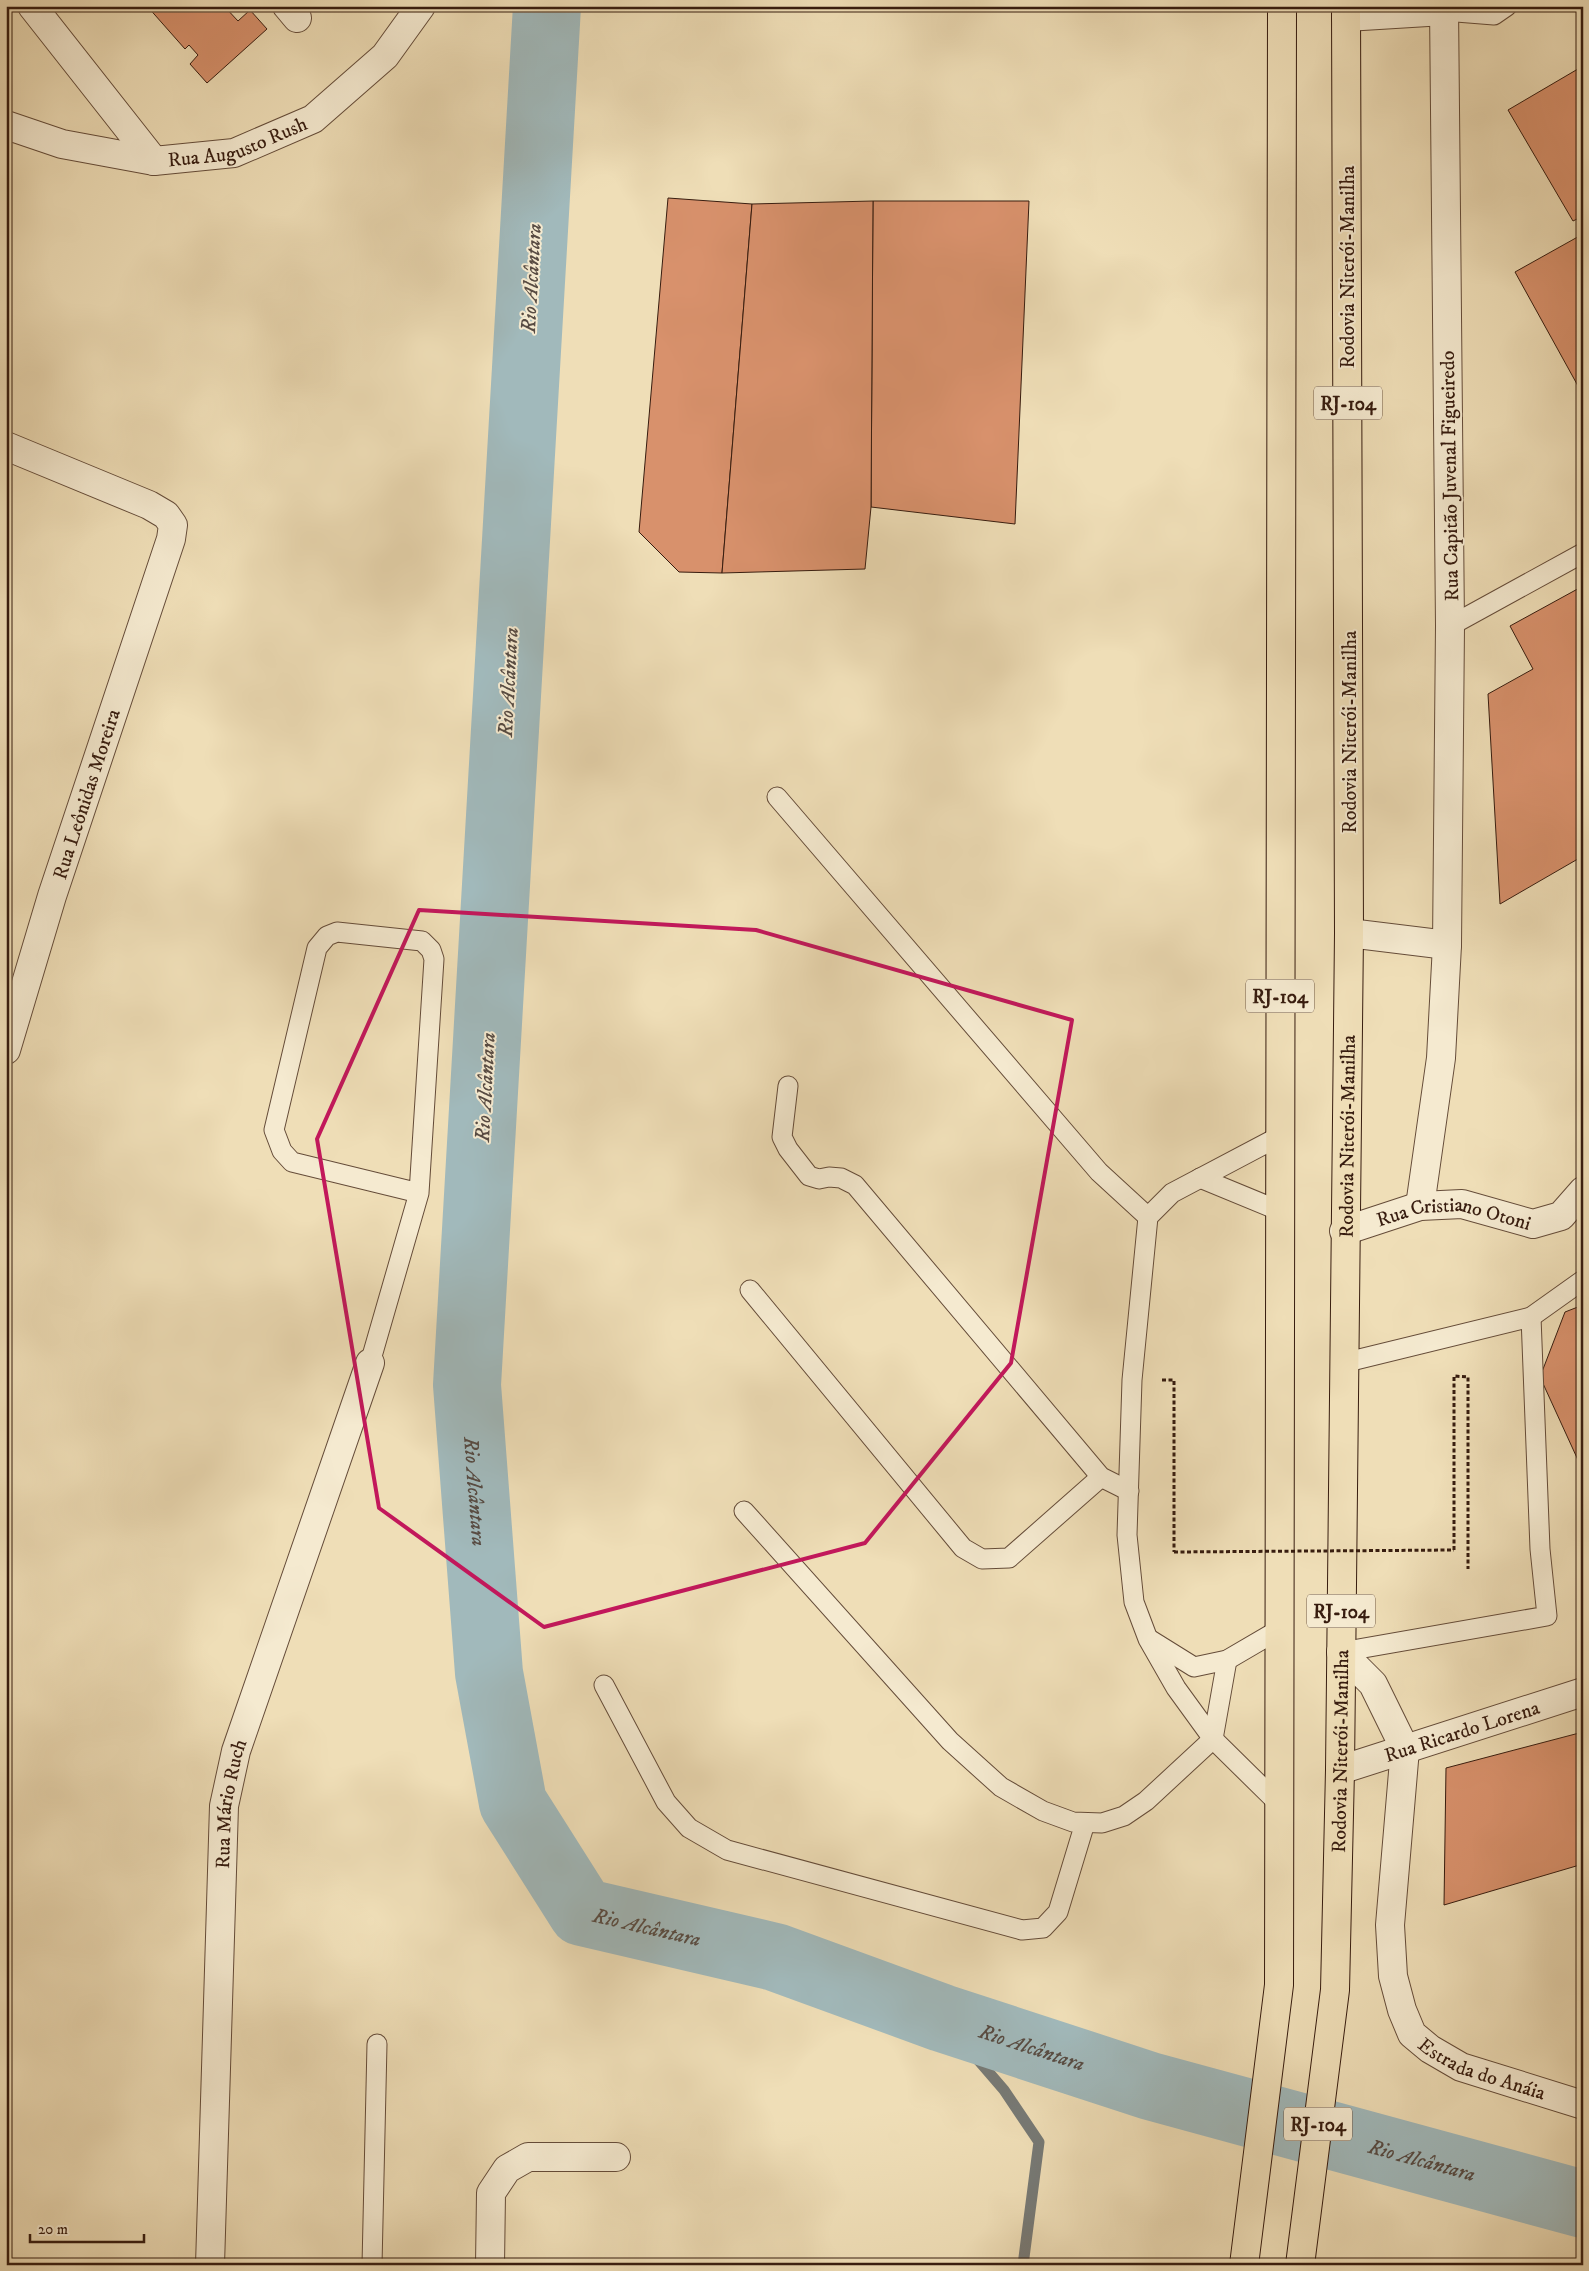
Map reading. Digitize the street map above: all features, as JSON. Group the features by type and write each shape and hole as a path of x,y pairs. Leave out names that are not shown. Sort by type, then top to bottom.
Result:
{"highway":[{"name":"RJ-104","path":"1246,2253 1279,1985 1282,6"},
{"name":"Rodovia Niterói-Manilha","path":"1300,2261 1335,1990 1340,1770 1344,1231 1349,933 1346,11"}],"street":[{"path":"32,6 154,161"},
{"name":"Rua Augusto Rush","path":"6,125 62,144 154,161 234,153 313,119 385,56 421,6"},
{"path":"1346,11 1444,9"},
{"name":"Rua Capitão Juvenal Figueiredo","path":"1420,1206 1441,1058 1447,946 1450,626 1444,9"},
{"name":"Rua Leônidas Moreira","path":"6,446 150,505 166,515 173,525 171,539 52,896 6,1050"},
{"path":"1349,933 1447,946"},
{"name":"Rua Cristiano Otoni","path":"1344,1231 1420,1206 1462,1204 1533,1224 1561,1216 1583,1191"},
{"name":"Rua Mário Ruch","path":"210,2265 217,2110 224,1806 236,1751 370,1363"},
{"path":"1341,1652 1373,1684 1405,1749"},
{"name":"Rua Ricardo Lorena","path":"1340,1770 1583,1692"},
{"name":"Estrada do Anáia","path":"1405,1749 1390,1925 1393,1976 1402,2010 1412,2034 1430,2049 1461,2067 1583,2105"},
{"path":"490,2265 490,2193 507,2169 528,2157 616,2157"}],"lane":[{"path":"1444,9 1494,15 1508,6"},
{"path":"1450,626 1583,553"},
{"path":"777,797 1099,1172 1148,1217"},
{"path":"370,1363 418,1193 434,959 431,950 422,941 337,932 326,936 317,948 274,1130 282,1151 292,1162 418,1193"},
{"path":"788,1086 782,1137 799,1165 809,1176 819,1179 829,1177 841,1178 855,1186 1101,1477 1129,1491"},
{"path":"1280,1136 1172,1193 1148,1217 1132,1380 1127,1535 1134,1602 1148,1639 1176,1688 1213,1739 1280,1805"},
{"path":"1200,1178 1280,1210"},
{"path":"1343,1362 1531,1317 1583,1280"},
{"path":"750,1290 963,1548 982,1559 1009,1558 1101,1477"},
{"path":"1341,1652 1547,1616 1540,1549 1531,1317"},
{"path":"744,1512 950,1741 1001,1787 1043,1811 1073,1822 1102,1823 1124,1816 1146,1801 1213,1739 1227,1660"},
{"path":"1148,1639 1194,1667 1227,1660 1280,1628"},
{"path":"604,1685 666,1802 689,1828 727,1850 1022,1930 1043,1928 1058,1912 1085,1823"},
{"path":"372,2265 377,2044"}],"path":[{"path":"1158,1380 1174,1380 1174,1552 1454,1550 1454,1376 1468,1376 1468,1569"}],"highlighted area":[{"path":"419,910 756,930 1072,1020 1011,1363 865,1543 544,1627 379,1508 317,1139"}],"building":[{"path":"147,6 224,6 238,21 250,10 267,29 207,83 190,64 198,55 189,45 185,49"},
{"path":"1583,66 1583,216 1573,221 1508,110"},
{"path":"668,198 752,204 722,573 679,572 639,532"},
{"path":"873,201 1029,201 1015,524 871,507"},
{"path":"873,201 871,507 865,569 722,573 752,204"},
{"path":"1583,234 1583,395 1515,272"},
{"path":"1583,586 1583,856 1500,904 1488,694 1533,669 1510,626"},
{"path":"1583,1305 1583,1471 1540,1377 1565,1312"},
{"path":"1583,1732 1583,1864 1444,1905 1446,1768"}],"waterway":[{"name":"Rio Alcântara","path":"547,6 467,1385 489,1673 513,1803 582,1912 775,1957 942,2018 1150,2086 1583,2204"},
{"path":"942,2018 1004,2090 1039,2142 1023,2265"}]}
